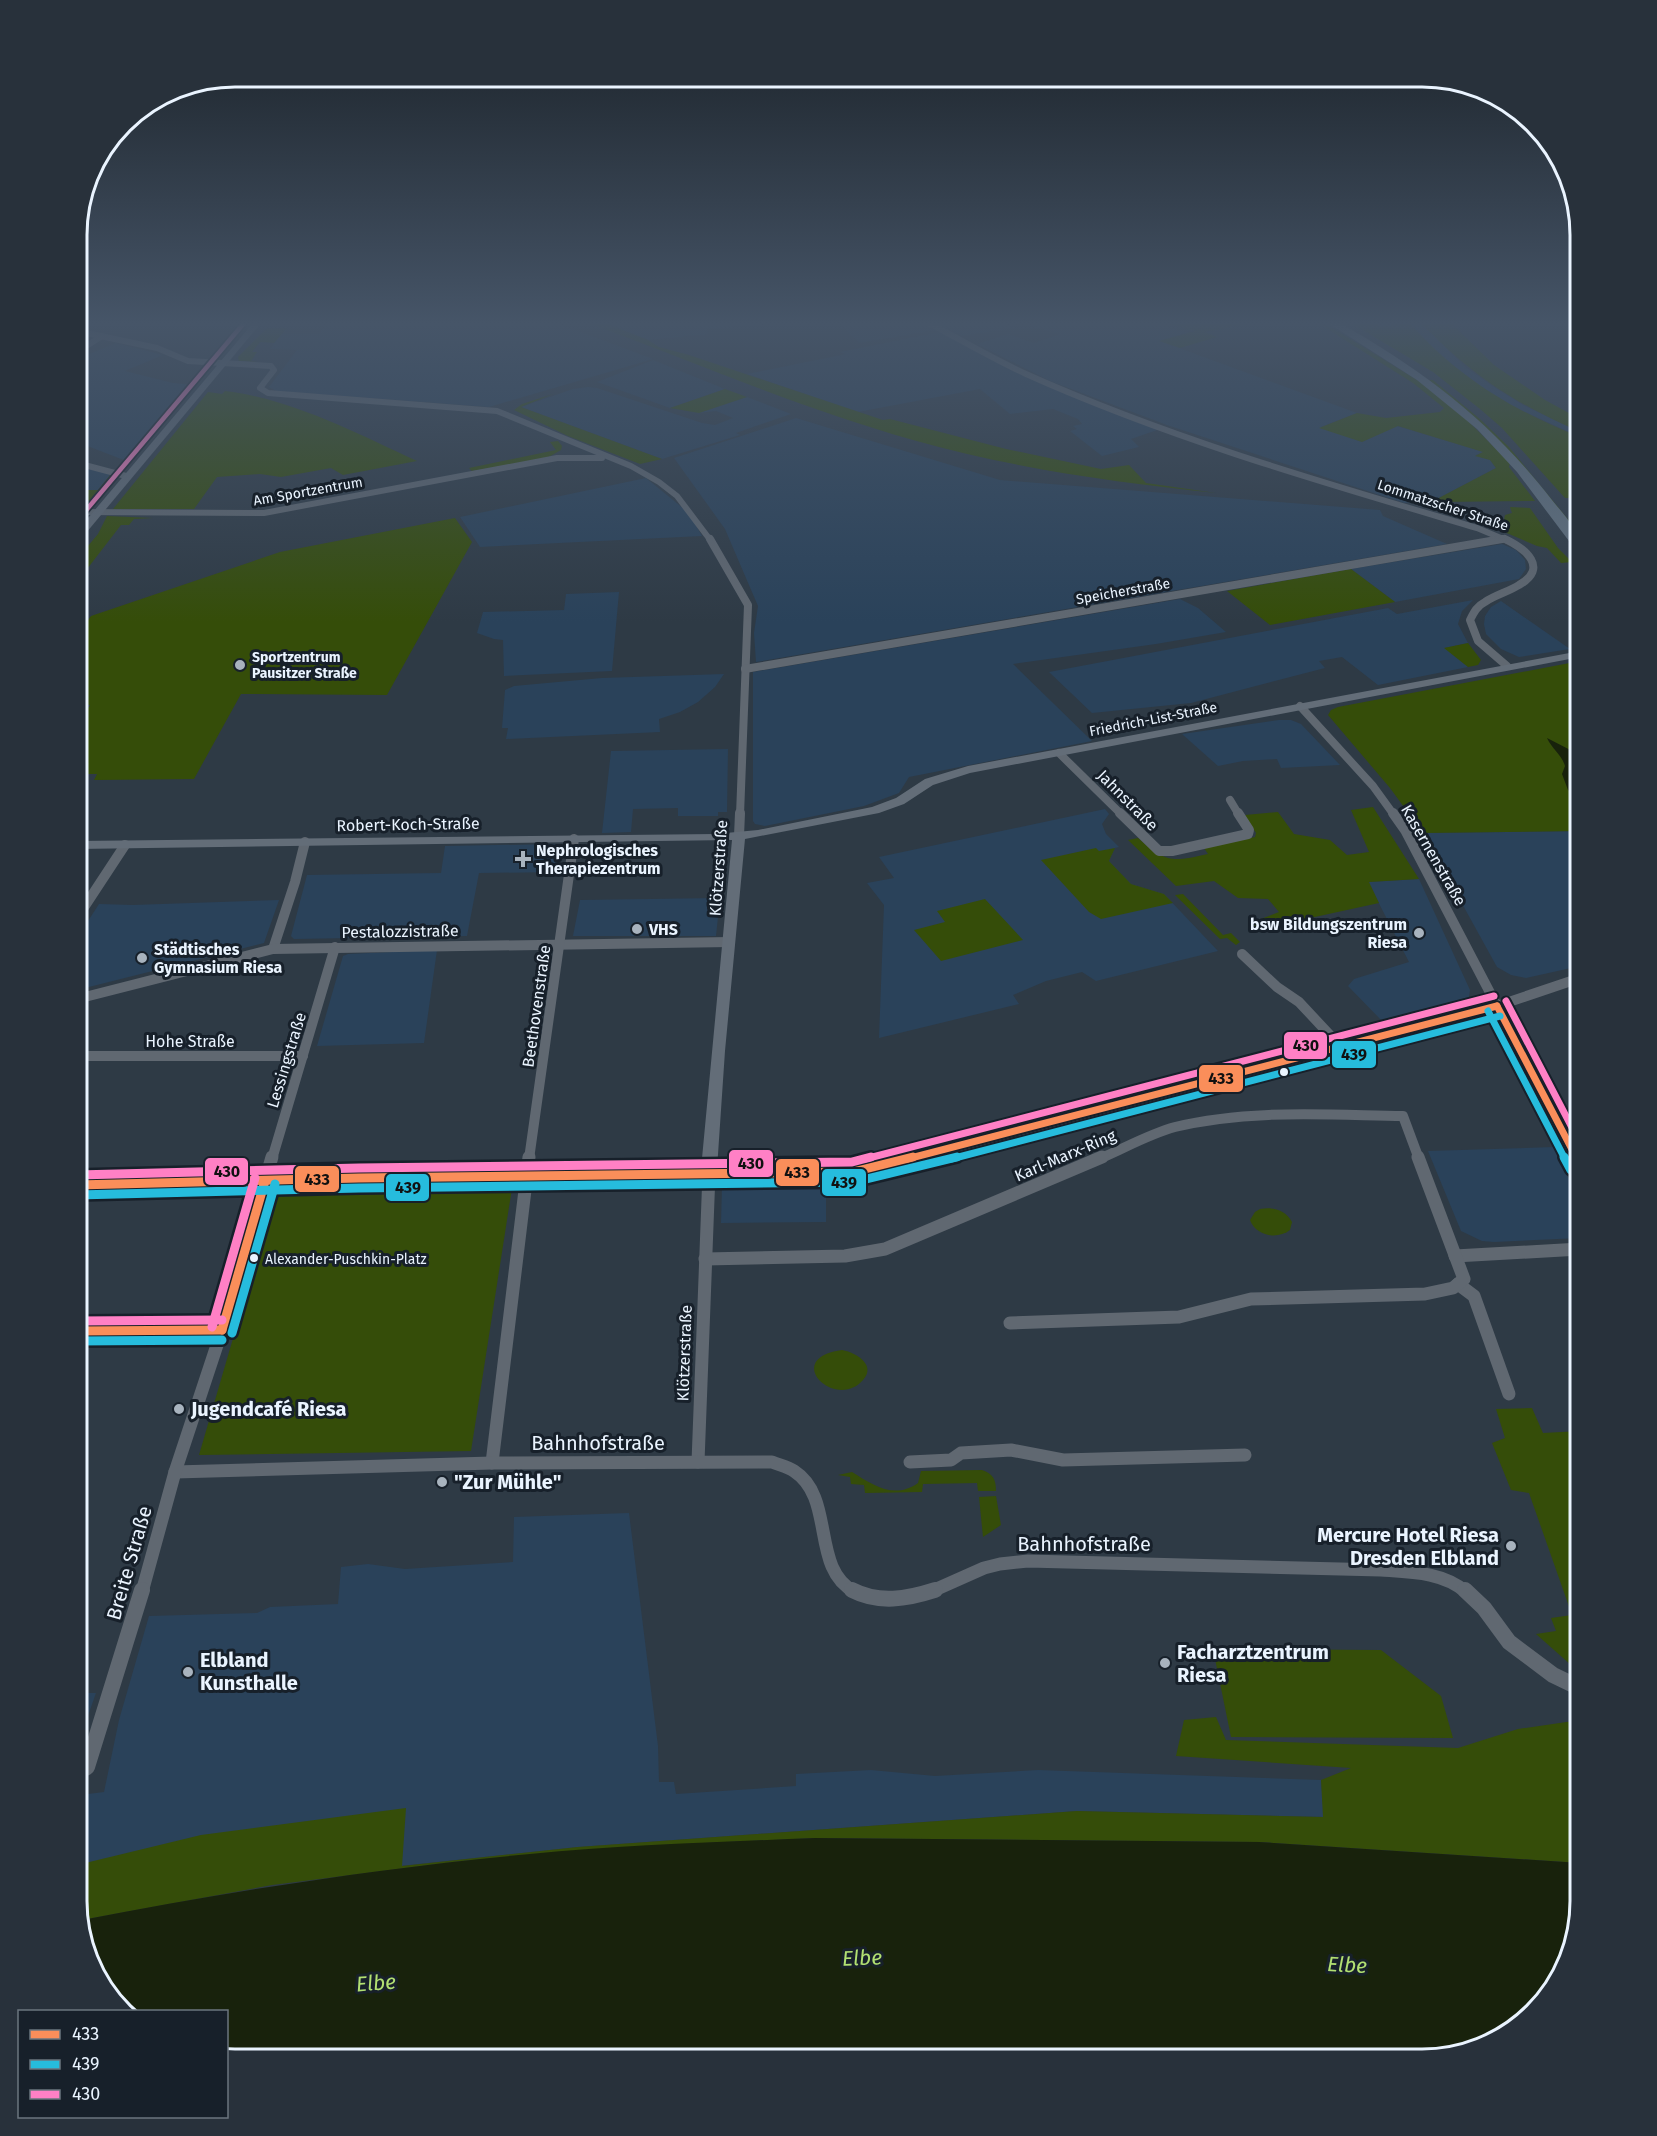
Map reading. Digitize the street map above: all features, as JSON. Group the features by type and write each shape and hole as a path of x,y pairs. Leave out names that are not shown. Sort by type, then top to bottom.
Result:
{"highway":[{"path":"1476,423 1501,447 1570,532"},
{"path":"1488,423 1530,465 1570,514"},
{"path":"1564,525 1563,534 1570,544"}],"street":[{"path":"87,524 172,423"},
{"name":"Klötzerstraße","path":"520,423 569,447 617,460 650,476 677,496 710,539 748,605 739,836 718,1051 710,1173 698,1462"},
{"name":"Lommatzscher Straße","path":"1154,423 1255,459 1507,539 1525,551 1531,558 1534,569 1532,575 1516,588 1482,603 1470,620 1474,635 1480,644 1507,666"},
{"name":"Am Sportzentrum","path":"557,458 569,447"},
{"name":"Am Sportzentrum","path":"87,512 264,513 557,458 591,457 617,460"},
{"path":"87,466 126,476"},
{"name":"Speicherstraße","path":"745,669 1507,539"},
{"name":"Friedrich-List-Straße","path":"739,836 875,810 900,801 921,786 944,776 1507,666 1570,656"},
{"name":"Kasernenstraße","path":"1300,706 1373,786 1405,830 1497,1006"},
{"name":"Jahnstraße","path":"1059,753 1159,851 1172,851 1248,834 1249,830 1230,800"},
{"name":"Robert-Koch-Straße","path":"87,845 739,836"},
{"name":"Beethovenstraße","path":"526,1176 574,839"},
{"path":"273,949 296,882 305,842"},
{"path":"87,903 125,844"},
{"name":"Pestalozzistraße","path":"87,996 273,949 730,942"},
{"name":"Lessingstraße","path":"265,1181 335,947"},
{"path":"1242,954 1277,987 1299,1002 1342,1048"},
{"path":"87,1185 853,1172 1342,1048 1497,1006 1570,982"},
{"path":"1497,1006 1570,1144"},
{"name":"Hohe Straße","path":"87,1056 303,1056"},
{"name":"Karl-Marx-Ring","path":"705,1259 845,1256 885,1249 1172,1128 1213,1119 1272,1116 1404,1116 1455,1256 1464,1274 1464,1279 1458,1284"},
{"path":"265,1181 222,1330 176,1472 492,1463 526,1176"},
{"path":"1455,1256 1570,1250"},
{"path":"1010,1323 1179,1317 1251,1299 1425,1294 1445,1290 1458,1284 1474,1296 1509,1394"},
{"path":"87,1331 222,1330"},
{"path":"910,1462 951,1460 961,1453 1011,1450 1063,1460 1245,1455"},
{"name":"Bahnhofstraße","path":"492,1463 772,1462 792,1469 802,1476 818,1507 838,1578 850,1590 865,1596 889,1599 936,1590 992,1565 1028,1561 1370,1569 1419,1573 1443,1579 1463,1589 1484,1608 1509,1642 1553,1675 1570,1683"},
{"name":"Breite Straße","path":"87,1755 145,1581 176,1472"}],"shaded area":[{"path":"87,423 156,423 154,425 158,427 129,462 87,446"},
{"path":"564,423 701,423 715,425 721,423 766,423 736,433 740,435 662,459"},
{"path":"782,423 811,423 1000,480 1380,510 1383,516 1447,544 756,662 754,633 758,606 725,529 674,458"},
{"path":"1149,423 1163,428 1131,439 1139,447 1102,456 1070,431 1077,429 1073,426"},
{"path":"1161,423 1332,423 1321,427 1362,442 1397,426 1484,452 1476,455 1490,460 1496,468 1435,500 1404,503"},
{"path":"1549,423 1560,423 1570,427 1570,432"},
{"path":"87,468 111,474 98,490 87,490"},
{"path":"646,478 689,513 702,536 480,547 460,517"},
{"path":"1502,544 1516,550 1525,560 1526,569 1519,579 1395,602 1351,569"},
{"path":"619,592 612,671 504,676 503,640 477,633 483,612 564,610 566,594"},
{"path":"1180,599 1198,608 1226,632 1013,664 1092,741 909,777 899,793 864,806 765,826 755,824 753,821 753,672"},
{"path":"1473,600 1462,611 1458,624 1468,643 1445,648 1468,667 1378,685 1342,657 1319,661 1325,668 1191,703 1092,713 1049,672 1388,608 1397,614"},
{"path":"1501,601 1570,649 1519,657 1501,649 1486,634 1484,624 1485,616 1491,607"},
{"path":"724,674 715,687 698,702 680,712 659,719 660,732 506,739 508,728 502,728 505,690 514,686 602,678"},
{"path":"1291,720 1301,724 1340,765 1281,768 1277,759 1243,761 1218,766 1182,734"},
{"path":"728,749 727,812 718,812 718,816 678,816 678,808 633,809 631,832 602,833 611,751"},
{"path":"1105,809 1109,814 1102,824 1106,834 1119,847 1115,848 1109,861 1131,884 1164,894 1218,951 1096,981 1082,972 1046,981 1013,995 1019,1004 879,1038 884,905 867,883 894,878 879,857"},
{"path":"1570,831 1570,968 1526,978 1511,975 1497,967 1423,833"},
{"path":"560,844 557,872 479,873 467,936 294,939 291,936 307,875 441,873 445,846"},
{"name":"bsw Bildungszentrum Riesa","path":"1419,879 1470,990 1469,997 1383,1022 1348,986 1354,979 1409,962 1368,882"},
{"path":"720,898 716,936 573,936 580,900"},
{"name":"Städtisches Gymnasium Riesa","path":"279,900 264,943 87,987 87,923 99,904"},
{"path":"437,950 424,1043 317,1046 343,956"},
{"path":"1554,1147 1570,1181 1570,1238 1494,1242 1482,1241 1461,1231 1428,1151"},
{"path":"826,1184 826,1222 721,1223 722,1186"},
{"path":"629,1513 658,1746 659,1782 674,1782 676,1794 796,1786 796,1774 871,1770 935,1776 1038,1770 1321,1780 1324,1817 1077,1811 578,1847 287,1878 87,1888 87,1794 104,1792 119,1720 149,1616 257,1613 270,1607 338,1604 341,1567 368,1564 405,1569 513,1562 514,1517"},
{"path":"87,1693 96,1693 87,1719"}],"green space":[{"path":"183,423 333,423 417,461 343,475 331,468 281,477 260,474 217,477 194,509 113,509"},
{"path":"540,423 564,423 662,459 640,464"},
{"path":"856,423 904,423 1006,449 1101,469 1129,465 1146,483 1216,493 1063,473 987,459"},
{"path":"1332,423 1470,423 1510,463 1509,467 1535,501 1442,502 1435,500 1496,468 1490,460 1475,456 1483,452 1398,426 1362,442 1319,428"},
{"path":"1475,423 1484,423 1509,447 1570,522 1570,526 1527,471"},
{"path":"1496,423 1547,423 1570,433 1570,498 1565,498"},
{"path":"1560,423 1570,423 1570,427"},
{"path":"558,441 562,446 561,450 547,458 472,471 469,468 556,450 550,442"},
{"path":"111,474 118,476 96,501 87,501 87,490 98,490"},
{"path":"1510,507 1530,508 1570,562 1561,563 1547,548 1495,528 1491,521 1504,520 1505,515 1512,513"},
{"path":"107,516 153,518 134,519 129,525 121,525 87,569 87,547 98,534"},
{"name":"Sportzentrum Pausitzer Straße","path":"455,518 472,542 387,695 241,694 194,779 94,780 97,774 87,774 87,710 90,705 87,705 87,621 91,616 280,552"},
{"path":"1351,569 1395,602 1270,625 1227,591"},
{"path":"1468,643 1481,660 1478,665 1468,667 1444,648"},
{"path":"1570,663 1570,831 1423,833 1390,788 1328,715 1331,710"},
{"path":"1373,807 1419,879 1369,882 1379,903 1251,931 1248,924 1279,912 1268,899 1238,898 1214,881 1176,886 1128,840 1138,838 1156,852 1170,858 1196,857 1208,854 1204,848 1255,837 1256,833 1245,815 1278,812 1294,834 1330,840 1347,855 1369,852 1351,810"},
{"path":"1096,848 1099,851 1115,848 1109,861 1131,884 1164,894 1173,903 1101,919 1089,912 1041,860"},
{"path":"1183,894 1223,935 1231,933 1240,942 1236,945 1227,938 1220,939 1175,895"},
{"path":"985,899 1023,940 941,961 914,930 945,922 937,911"},
{"name":"Alexander-Puschkin-Platz","path":"512,1188 471,1451 199,1455 276,1191"},
{"path":"1270,1208 1286,1214 1292,1222 1290,1230 1279,1235 1267,1235 1257,1230 1250,1220 1260,1209"},
{"path":"842,1350 860,1358 867,1366 867,1372 860,1383 849,1389 837,1390 826,1386 818,1379 814,1371 816,1362 825,1355"},
{"path":"1532,1408 1543,1433 1570,1432 1570,1609 1529,1493 1511,1490 1492,1443 1505,1438 1496,1409"},
{"path":"982,1470 993,1478 996,1491 978,1491 977,1483 923,1484 922,1492 865,1493 864,1485 851,1484 850,1477 838,1475 852,1472 884,1489 901,1490 918,1483 921,1471"},
{"path":"996,1496 1001,1525 983,1537 979,1497"},
{"path":"1570,1615 1570,1664 1536,1634 1556,1631 1551,1618"},
{"path":"1213,1649 1381,1650 1441,1696 1453,1738 1231,1737"},
{"path":"1216,1717 1226,1740 1458,1748 1518,1729 1570,1721 1570,1862 1259,1842 815,1838 662,1845 461,1861 272,1885 88,1919 87,1863 201,1835 406,1808 402,1866 578,1847 1077,1811 1323,1817 1321,1780 1351,1768 1176,1756 1184,1720"}],"water":[{"path":"1547,738 1570,750 1570,792 1562,774 1564,762"},
{"name":"Elbe","path":"815,1838 1259,1842 1570,1862 1569,1920 1555,1966 1545,1983 1519,2012 1504,2024 1478,2038 1441,2048 235,2049 228,2049 228,2010 135,2010 130,2006 102,1966 88,1919 306,1881 418,1866 530,1854 672,1844"}],"transit line":[{"name":"430","path":"87,509 160,423"},
{"name":"430","path":"87,1175 359,1168 852,1162 1494,996"},
{"name":"430","path":"1506,1001 1570,1124"},
{"name":"433","path":"1497,1006 1570,1146"},
{"name":"433","path":"87,1185 359,1178 853,1172 985,1140 1497,1006"},
{"name":"439","path":"1488,1011 1570,1168"},
{"name":"439","path":"87,1195 359,1188 854,1182 988,1150 1500,1016"},
{"name":"430","path":"212,1327 255,1178"},
{"name":"433","path":"222,1330 265,1181"},
{"name":"439","path":"232,1333 275,1184"},
{"name":"430","path":"87,1321 222,1320"},
{"name":"433","path":"87,1331 222,1330"},
{"name":"439","path":"87,1341 222,1340"}],"place":[{"name":"Sportzentrum Pausitzer Straße","path":"240,665"},
{"name":"Nephrologisches Therapiezentrum","path":"523,859"},
{"name":"VHS","path":"637,929"},
{"name":"bsw Bildungszentrum Riesa","path":"1419,933"},
{"name":"Städtisches Gymnasium Riesa","path":"142,958"},
{"name":"Alexander-Puschkin-Platz","path":"254,1258"},
{"name":"Jugendcafé Riesa","path":"179,1409"},
{"name":"\"Zur Mühle\"","path":"442,1482"},
{"name":"Mercure Hotel Riesa Dresden Elbland","path":"1511,1546"},
{"name":"Facharztzentrum Riesa","path":"1165,1663"},
{"name":"Elbland Kunsthalle","path":"188,1672"}]}
